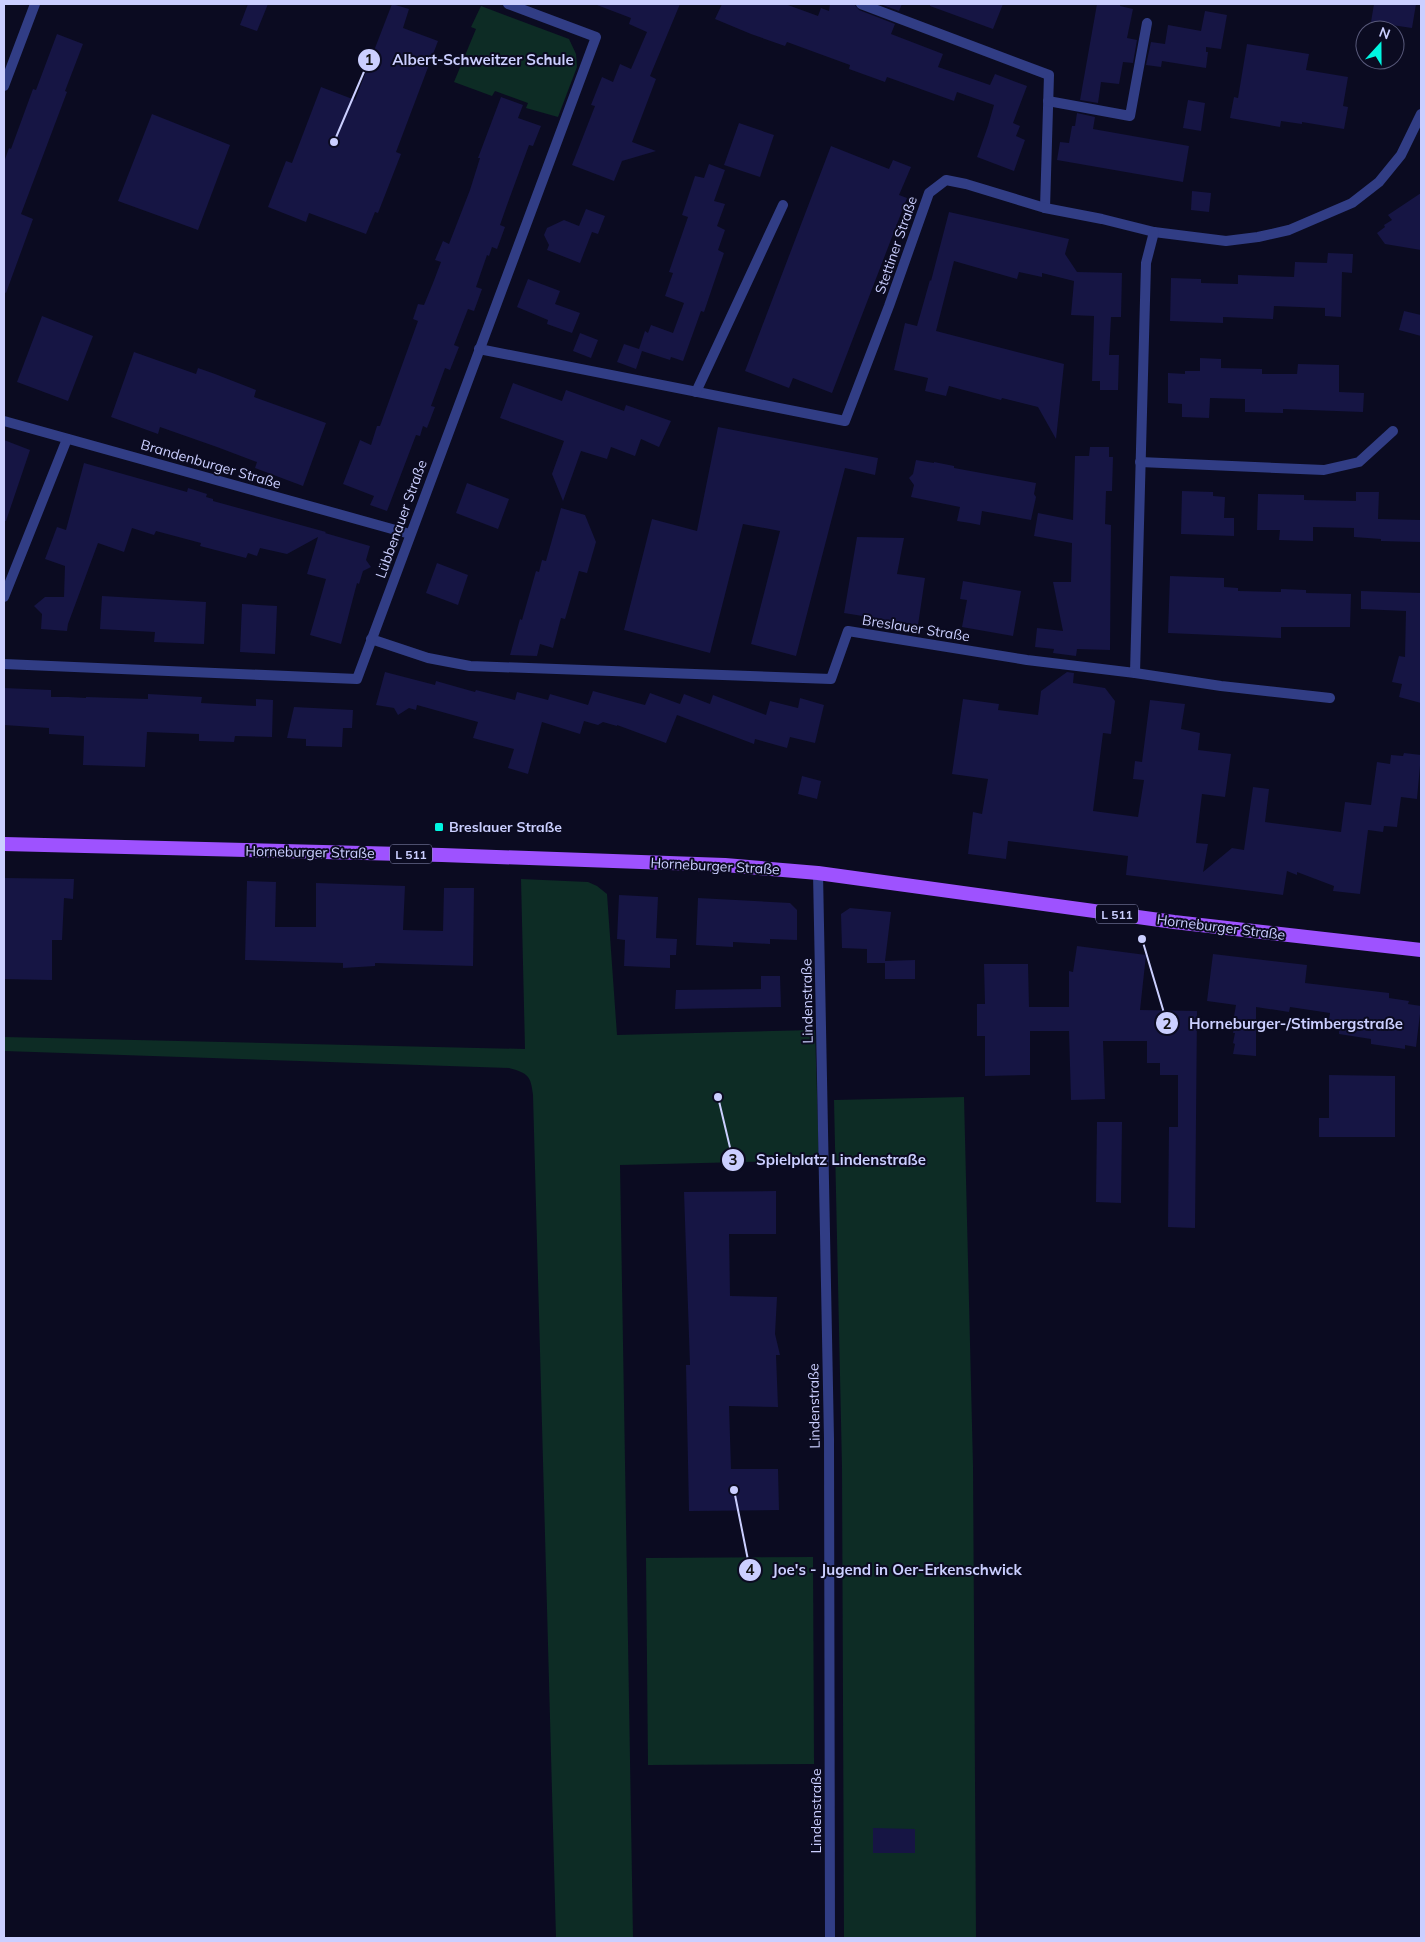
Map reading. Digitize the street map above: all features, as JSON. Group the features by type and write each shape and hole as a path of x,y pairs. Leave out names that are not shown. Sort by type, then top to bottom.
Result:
{"main road":[{"name":"Horneburger Straße","path":"4,844 725,865 818,873 1174,922 1421,950"}],"street":[{"path":"4,86 34,4"},
{"name":"Lübbenauer Straße","path":"4,664 356,679 596,38 508,4"},
{"path":"861,4 1049,75 1045,208"},
{"path":"1048,101 1130,116 1147,24"},
{"name":"Stettiner Straße","path":"479,349 845,421 889,306 929,193 946,180 966,184 1045,208 1102,219 1154,232 1226,241 1258,237 1289,230 1321,218 1352,203 1379,182 1401,155 1421,114"},
{"path":"696,392 783,205"},
{"path":"1135,674 1146,263 1154,232"},
{"name":"Brandenburger Straße","path":"4,421 410,534"},
{"path":"1140,462 1324,470 1359,462 1393,431"},
{"path":"4,597 66,438"},
{"name":"Breslauer Straße","path":"371,639 428,658 470,666 831,679 848,631 1027,660 1221,686 1330,698"},
{"name":"Lindenstraße","path":"818,873 829,1448 830,1938"}],"green space":[{"path":"481,6 569,39 576,54 577,67 558,117 526,108 528,103 495,91 492,96 454,82 476,29 471,27"},
{"path":"521,879 588,882 607,894 617,1035 815,1030 819,1160 620,1165 633,1938 556,1938 533,1095 530,1079 524,1074 509,1068 4,1051 4,1037 525,1049"},
{"path":"964,1097 973,1466 976,1938 844,1938 842,1467 834,1100"},
{"path":"813,1557 814,1764 648,1765 646,1558"}],"building":[{"path":"248,4 268,4 257,31 240,25"},
{"path":"392,4 409,9 403,28 438,41 396,152 401,154 378,213 375,212 366,234 309,213 306,222 268,207 286,161 292,163 321,87 355,100"},
{"path":"597,4 680,4 650,76 656,79 632,142 656,151 622,161 614,181 572,165 595,106 591,105 602,77 613,82 620,64 631,69 647,32 629,24 631,18"},
{"path":"722,4 785,4 818,16 821,8 829,11 830,4 854,4 859,10 895,24 891,34 943,54 938,67 990,85 995,74 1027,86 1013,123 1020,126 1016,136 1025,140 1014,171 977,157 994,105 957,92 954,101 887,77 885,82 849,69 850,65 787,42 785,46 751,34 715,19"},
{"path":"880,4 902,4 899,11"},
{"path":"930,4 1003,4 993,29 930,6"},
{"path":"1097,4 1120,4 1120,6 1133,9 1127,38 1137,40 1133,63 1123,62 1119,84 1101,82 1098,103 1080,100"},
{"path":"1374,4 1416,4 1412,28 1405,27 1405,20 1371,20"},
{"path":"1205,11 1227,15 1221,49 1206,47 1206,52 1208,52 1206,68 1162,61 1161,67 1146,65 1151,42 1165,44 1168,25 1201,31"},
{"path":"57,34 83,44 21,214 33,219 6,293 4,292 4,162 9,148 11,149 33,89 36,90"},
{"path":"1247,44 1309,54 1306,70 1348,77 1343,106 1348,107 1344,129 1302,122 1302,124 1281,121 1280,127 1230,118 1234,97 1238,98"},
{"path":"501,97 523,105 518,118 541,126 533,146 529,145 507,205 500,225 505,227 497,249 492,247 489,256 487,255 476,287 482,289 474,311 468,309 454,345 459,347 450,370 445,368 431,406 435,407 427,428 423,426 420,436 416,435 387,511 370,505 374,496 343,484 360,440 371,445 377,426 380,426 418,321 413,319 418,304 424,305 433,283 441,262 435,260 443,241 449,244 470,190 480,158 478,158"},
{"path":"1188,100 1205,103 1201,131 1183,128"},
{"path":"1077,113 1095,117 1093,129 1189,146 1183,182 1057,160 1060,142 1069,143"},
{"path":"152,114 230,145 198,230 118,201"},
{"path":"739,123 774,135 760,177 724,165"},
{"path":"831,146 889,169 893,160 911,167 899,195 907,198 832,393 793,378 789,388 745,371"},
{"path":"709,164 725,170 714,201 725,204 717,226 725,230 718,250 724,253 704,312 701,311 683,361 671,357 670,360 642,351 636,369 617,362 624,344 639,349 645,331 648,333 651,325 673,333 684,303 665,296 673,273 669,272 688,217 682,215 695,176 704,178"},
{"path":"1192,191 1211,193 1209,212 1191,210"},
{"path":"1421,193 1421,250 1385,244 1377,233 1392,220 1388,215"},
{"path":"586,209 605,216 598,234 592,232 580,263 547,250 549,245 544,235 547,228 564,220 579,226"},
{"path":"949,212 1069,239 1065,254 1077,272 1122,273 1121,317 1111,317 1109,355 1119,355 1118,390 1100,390 1100,381 1092,381 1094,316 1071,315 1074,281 1042,273 1042,277 1019,272 1017,279 954,261 936,331 1064,364 1056,439 1038,407 1002,398 1001,400 949,386 946,396 925,391 928,378 894,370 905,323 917,326"},
{"path":"1328,253 1353,254 1352,273 1342,272 1341,317 1325,316 1325,308 1274,306 1273,319 1223,317 1223,323 1170,321 1171,278 1201,279 1201,283 1238,284 1238,275 1294,277 1295,262 1327,263"},
{"path":"528,279 560,291 555,304 580,313 572,333 547,324 548,320 517,307"},
{"path":"1404,311 1421,315 1421,336 1399,330"},
{"path":"42,316 93,336 68,401 17,382"},
{"path":"580,333 598,340 591,358 573,351"},
{"path":"134,352 196,374 198,368 215,374 256,390 254,397 326,423 303,486 255,468 257,462 217,447 160,427 158,434 111,417"},
{"path":"1200,358 1221,359 1221,368 1262,369 1262,374 1297,374 1298,364 1339,365 1339,392 1364,393 1363,412 1283,409 1283,413 1245,412 1245,399 1210,398 1209,418 1182,417 1182,404 1168,403 1168,373 1185,374 1185,371 1200,371"},
{"path":"513,383 562,401 566,390 624,411 626,405 671,421 659,447 641,439 635,456 611,447 607,459 581,451 563,501 552,474 564,441 500,418"},
{"path":"718,427 878,458 875,475 845,468 796,656 751,644 780,531 743,524 710,653 624,630 652,519 697,531"},
{"path":"4,440 30,450 6,521 4,521"},
{"path":"1090,447 1109,447 1109,457 1113,457 1112,491 1106,491 1105,524 1111,525 1110,650 1077,649 1076,656 1053,653 1054,649 1035,647 1037,628 1063,631 1053,582 1071,582 1072,543 1034,536 1038,513 1073,520 1075,456 1089,456"},
{"path":"916,460 1036,483 1034,494 1036,497 1031,520 982,511 980,525 957,521 960,507 911,497 914,485 909,478 913,474"},
{"path":"84,463 187,492 188,488 207,494 206,497 213,499 213,501 370,546 366,560 371,567 363,571 359,584 357,583 341,644 310,635 326,579 307,574 318,537 287,554 260,548 257,556 248,553 246,558 200,546 201,543 156,531 154,535 132,528 124,552 98,543 67,631 41,629 42,614 34,606 45,597 64,597 65,566 45,559 57,527 66,530"},
{"path":"467,483 509,499 498,529 456,513"},
{"path":"1182,491 1213,492 1213,496 1225,497 1224,518 1234,518 1234,536 1181,534"},
{"path":"1356,492 1379,492 1378,519 1421,520 1421,542 1381,541 1381,539 1354,537 1354,528 1313,527 1313,541 1279,540 1280,530 1257,530 1258,494 1304,495 1304,500 1356,501"},
{"path":"561,508 585,515 596,542 587,573 579,571 565,619 561,618 553,648 540,644 537,656 510,655 536,571 539,572 542,560 546,561"},
{"path":"857,537 904,538 897,574 925,578 918,625 844,613"},
{"path":"437,563 468,575 458,605 426,593"},
{"path":"1170,576 1224,578 1224,587 1238,588 1238,591 1281,592 1281,589 1306,590 1306,593 1351,594 1350,627 1281,627 1281,638 1168,633"},
{"path":"963,581 1021,591 1013,636 962,627 967,600 960,599"},
{"path":"1361,591 1421,593 1421,703 1399,697 1402,684 1392,682 1399,656 1405,657 1406,611 1361,609"},
{"path":"102,596 206,602 204,644 154,642 155,632 100,629"},
{"path":"242,604 277,606 275,654 240,652"},
{"path":"385,672 435,685 436,681 475,692 476,690 515,700 517,692 548,700 550,694 588,705 593,691 645,705 650,693 680,704 684,694 710,704 713,695 766,715 770,701 798,708 800,698 824,705 815,743 790,737 787,748 755,739 754,744 677,715 666,743 617,725 603,722 598,725 584,721 580,734 542,722 528,774 508,768 514,749 473,738 478,722 417,705 416,710 409,708 398,715 394,708 376,705"},
{"path":"1067,672 1074,673 1073,683 1105,688 1115,701 1111,734 1103,733 1093,811 1138,817 1144,780 1133,779 1135,761 1142,762 1150,700 1185,704 1181,729 1200,733 1198,750 1231,754 1225,797 1202,794 1196,843 1208,844 1203,872 1232,848 1244,850 1253,787 1269,789 1265,822 1341,832 1345,802 1371,805 1377,762 1390,764 1391,755 1403,756 1404,753 1421,755 1417,799 1401,797 1397,827 1384,826 1383,832 1368,830 1360,894 1333,891 1334,886 1297,872 1297,875 1287,871 1283,895 1126,875 1128,856 1008,841 1006,859 968,854 973,812 982,814 988,779 952,774 963,699 999,704 998,710 1038,715 1041,691"},
{"path":"4,688 51,690 51,697 148,699 148,694 202,697 201,703 256,706 256,699 273,700 272,737 235,736 234,742 199,741 199,734 147,732 145,767 83,765 84,736 49,734 49,728 4,725"},
{"path":"294,707 353,710 352,728 343,728 342,747 306,746 306,739 287,738"},
{"path":"802,776 821,781 817,799 798,794"},
{"path":"5,878 74,879 73,899 64,898 62,940 52,940 52,980 4,979"},
{"path":"247,881 276,882 275,927 316,927 316,883 405,886 403,930 443,931 444,888 474,888 473,966 375,963 375,966 343,968 343,963 245,960"},
{"path":"619,895 658,897 656,938 677,939 676,955 670,955 670,968 624,966 625,940 617,939"},
{"path":"698,898 790,903 797,910 797,940 770,939 770,944 733,942 733,947 696,945"},
{"path":"850,908 891,912 885,961 915,960 915,979 885,979 885,963 867,963 867,949 842,948 841,914"},
{"path":"1077,946 1146,955 1140,1010 1197,1011 1195,1228 1168,1227 1169,1127 1178,1127 1178,1075 1160,1075 1160,1063 1147,1063 1147,1041 1103,1041 1105,1099 1071,1100 1069,1031 1030,1031 1030,1075 985,1076 985,1036 977,1036 977,1004 985,1004 984,964 1028,964 1029,1007 1069,1007 1069,971 1073,972"},
{"path":"1213,954 1307,965 1305,983 1389,993 1389,998 1409,1001 1408,1004 1421,1006 1416,1047 1405,1045 1405,1049 1371,1044 1371,1039 1339,1034 1339,1029 1328,1027 1330,1013 1290,1007 1289,1012 1256,1007 1256,1056 1233,1054 1235,1023 1233,1022 1236,1005 1207,1001"},
{"path":"761,976 780,976 781,1007 675,1009 676,990 761,989"},
{"path":"1329,1075 1395,1076 1395,1137 1319,1137 1319,1118 1329,1118"},
{"path":"1097,1122 1122,1122 1121,1203 1096,1202"},
{"path":"776,1191 776,1234 729,1234 730,1296 777,1297 775,1334 780,1355 776,1355 778,1407 729,1406 731,1469 778,1469 779,1510 689,1511 686,1365 690,1365 684,1192"},
{"path":"873,1828 915,1829 915,1853 873,1853"}],"place":[{"name":"Albert-Schweitzer Schule","path":"334,142"},
{"name":"Breslauer Straße","path":"439,827"},
{"name":"Horneburger-/Stimbergstraße","path":"1142,939"},
{"name":"Spielplatz Lindenstraße","path":"718,1097"},
{"name":"Joe's - Jugend in Oer-Erkenschwick","path":"734,1490"}]}
